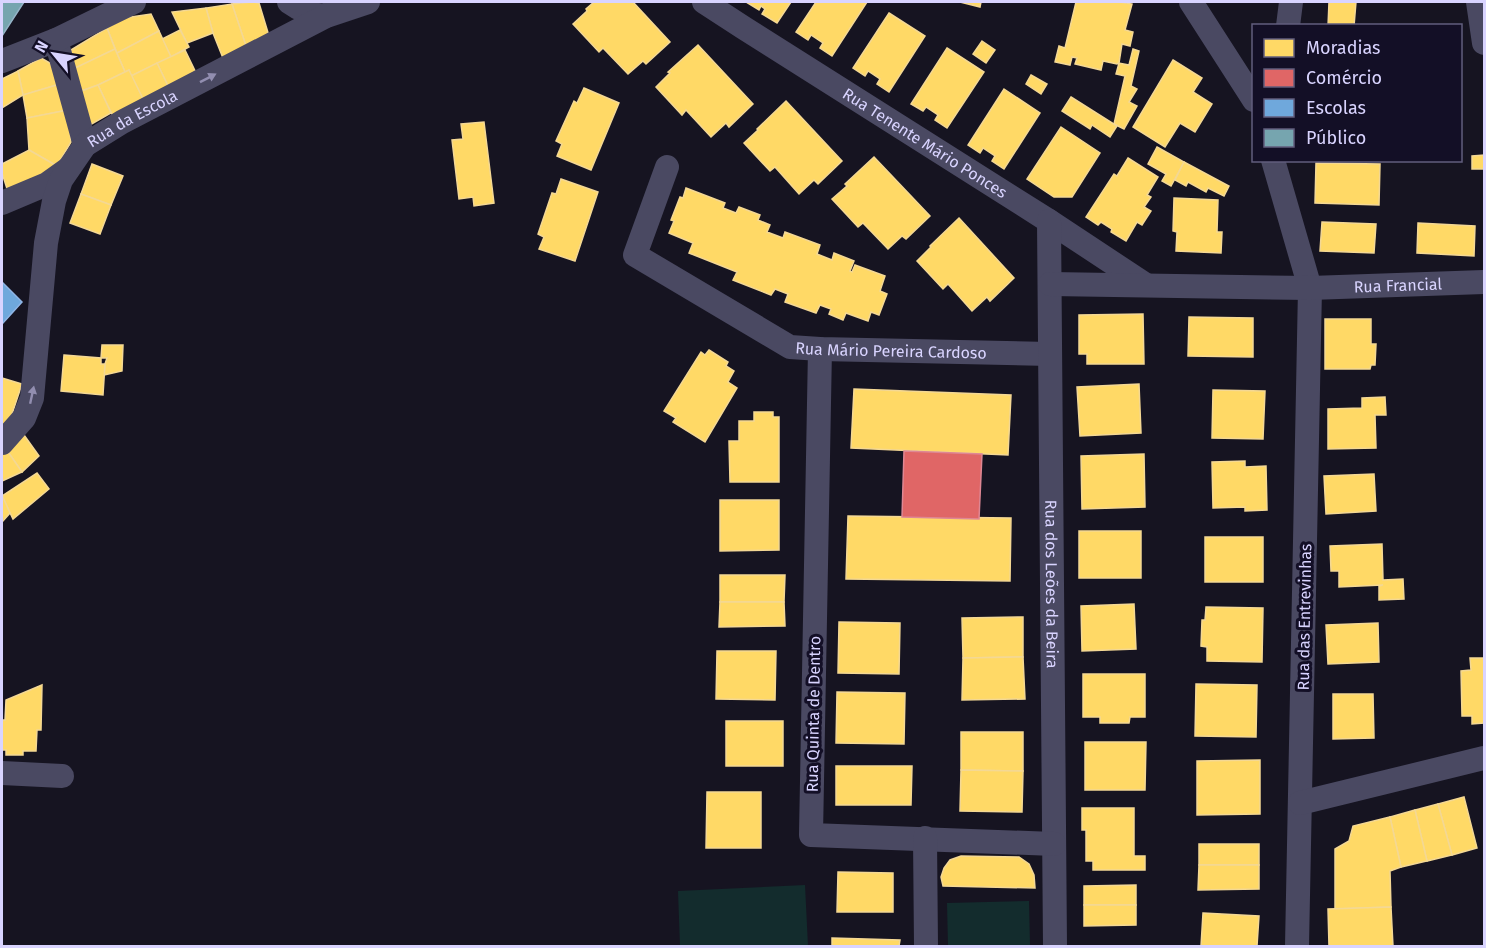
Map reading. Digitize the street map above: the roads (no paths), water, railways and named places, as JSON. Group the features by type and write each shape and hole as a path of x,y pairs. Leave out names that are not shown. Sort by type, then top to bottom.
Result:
{"street":[{"path":"2,61 56,40 134,2"},
{"path":"289,2 315,15 331,9"},
{"name":"Rua da Escola","path":"2,443 24,418 32,398 49,224 61,180 86,145 122,122 331,9 368,2"},
{"name":"Rua Tenente Mário Ponces","path":"704,2 1146,285"},
{"path":"1191,2 1252,97"},
{"path":"1288,24 1291,2"},
{"path":"1478,2 1485,43"},
{"path":"56,40 86,145"},
{"name":"Rua das Entrevinhas","path":"1275,162 1310,288 1297,946"},
{"name":"Rua Mário Pereira Cardoso","path":"667,167 635,255 790,347 1050,354"},
{"path":"2,203 47,184 68,169"},
{"name":"Rua dos Leões da Beira","path":"1049,221 1055,946"},
{"name":"Rua Francial","path":"1310,288 1485,282"},
{"path":"1050,284 1310,288"},
{"name":"Rua Quinta de Dentro","path":"820,349 811,835 1054,844"},
{"path":"1300,802 1485,758"},
{"path":"2,773 62,776"},
{"path":"925,838 926,946"}]}
